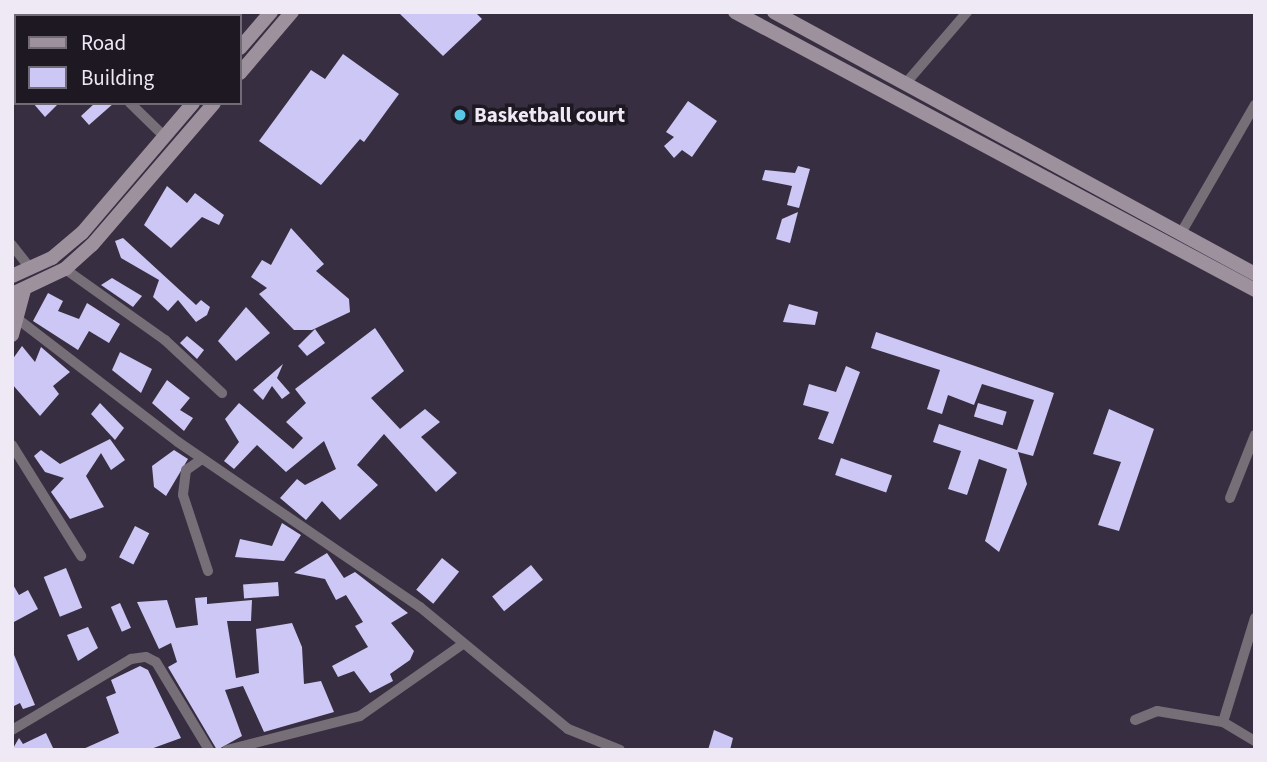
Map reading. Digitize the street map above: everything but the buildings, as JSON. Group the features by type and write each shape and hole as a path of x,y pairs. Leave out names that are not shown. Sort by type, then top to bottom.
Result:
{"main road":[{"path":"242,46 271,12"},
{"path":"242,71 292,12"},
{"path":"735,12 1255,290"},
{"path":"774,12 1082,174 1255,274"},
{"path":"12,276 31,269 82,233 191,105"},
{"path":"12,335 19,320 18,292 65,269 212,105"},
{"path":"1072,190 1082,174"}],"street":[{"path":"906,83 967,12"},
{"path":"132,105 165,137"},
{"path":"1181,233 1255,105"},
{"path":"12,245 31,269"},
{"path":"65,269 166,340 222,393"},
{"path":"19,320 202,458 420,607 568,729 620,750"},
{"path":"1230,498 1255,435"},
{"path":"12,445 81,556"},
{"path":"202,458 186,470 183,495 208,570"},
{"path":"1223,722 1255,618"},
{"path":"227,750 360,716 463,644"},
{"path":"12,730 121,664 146,657 156,662 209,750"},
{"path":"1135,720 1157,711 1223,722 1255,741"}],"place":[{"name":"Basketball court","path":"460,115"}]}
